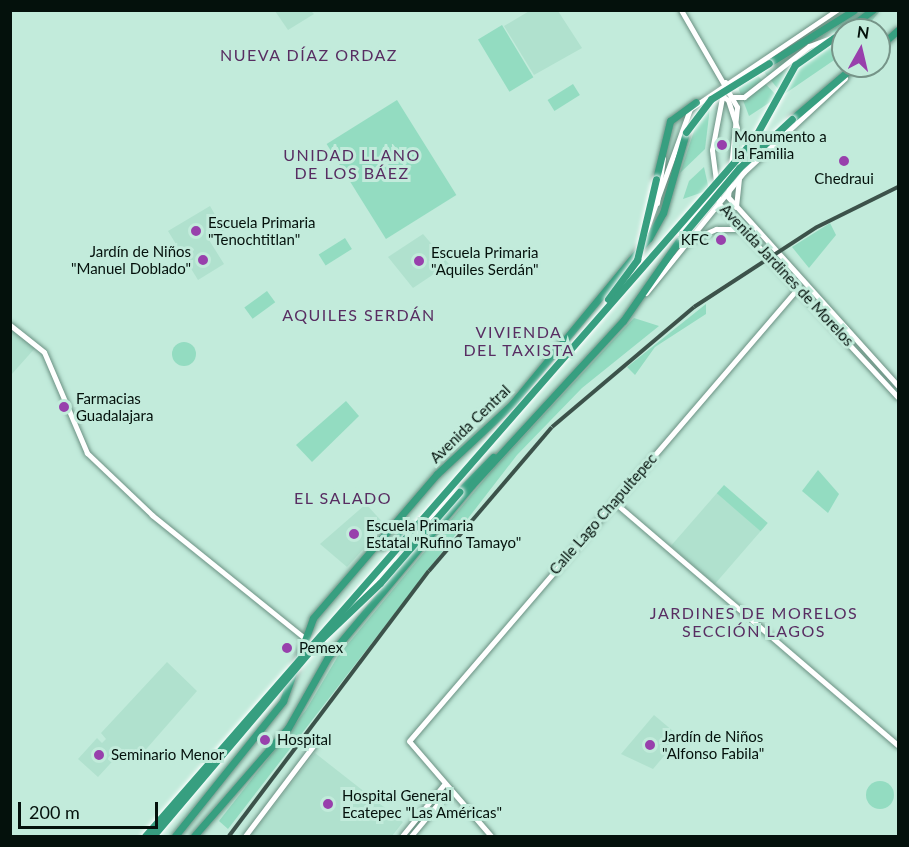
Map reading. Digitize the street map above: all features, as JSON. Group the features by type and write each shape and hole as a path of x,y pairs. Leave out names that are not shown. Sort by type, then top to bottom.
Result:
{"highway":[{"name":"Avenida Central","path":"175,837 283,701 303,637 373,548 401,514 513,404 635,256 663,213 686,132 711,99 854,10"},
{"path":"542,380 754,139 795,65 831,41"},
{"path":"194,837 288,728 328,657 426,541 529,428 627,315 739,168 792,119 842,78"},
{"path":"656,179 674,121 696,102"},
{"path":"145,837 310,642 376,578 542,380 632,268 670,121 696,102"},
{"path":"153,837 314,646 380,583 459,492 529,428"},
{"path":"401,514 403,541 426,541"},
{"path":"373,548 398,546 404,559 399,572"}],"main road":[{"path":"681,10 725,82"},
{"path":"635,256 658,207 679,128 696,102 837,10"},
{"path":"733,98 744,97 777,75 809,46 831,39"},
{"path":"685,238 719,204 740,178 844,78"},
{"name":"Avenida Jardines de Morelos","path":"725,82 719,93 711,165 719,204 898,397"},
{"name":"Avenida Jardines de Morelos","path":"725,82 733,98 737,128 727,193 734,204 898,386"},
{"path":"711,91 719,93 730,104 737,128"},
{"path":"658,207 663,158"},
{"path":"711,165 728,178 740,178"},
{"path":"725,210 734,204 740,178"},
{"path":"685,238 716,229 742,229"},
{"name":"Calle Lago Chapultepec","path":"445,783 409,741 798,288"},
{"path":"10,325 44,352 87,453 152,515 303,637"},
{"path":"614,502 898,745"},
{"path":"246,837 313,746"},
{"path":"402,837 445,783 491,837"},
{"path":"411,837 450,789"}],"shaded area":[{"path":"531,10 558,11 582,48 534,75 504,26"},
{"path":"275,11 311,11 314,14 288,30"},
{"path":"861,11 880,11 874,18 850,18"},
{"path":"502,25 533,77 509,92 478,39"},
{"path":"831,30 831,62 783,95 764,72"},
{"path":"758,76 778,97 749,116 738,87"},
{"path":"573,84 580,95 554,111 548,100"},
{"path":"397,100 456,195 386,239 327,144"},
{"path":"710,107 705,149 680,173 697,122"},
{"path":"704,167 709,190 683,199 689,181"},
{"name":"Escuela Primaria \"Tenochtitlan\"","path":"210,206 224,230 209,240 224,264 198,280 168,231"},
{"path":"830,223 836,235 809,268 792,247"},
{"name":"Escuela Primaria \"Aquiles Serdán\"","path":"423,234 449,264 413,288 388,257"},
{"path":"345,238 352,249 326,265 319,254"},
{"path":"267,291 275,302 253,319 244,307"},
{"path":"706,304 706,314 655,347 635,375 627,367"},
{"path":"634,318 659,326 582,388 517,455 228,829 219,821 306,710 338,656 493,469"},
{"path":"12,329 36,347 11,375 10,332"},
{"path":"184,342 189,343 195,349 195,359 189,365 184,366 179,365 173,359 172,354 173,349 179,343"},
{"path":"346,401 359,416 312,462 296,445"},
{"path":"818,470 839,494 828,513 802,491"},
{"path":"724,485 768,523 761,531 717,493"},
{"path":"717,493 761,531 715,584 671,546"},
{"name":"Escuela Primaria Estatal \"Rufino Tamayo\"","path":"366,504 385,525 347,567 320,544"},
{"path":"167,662 197,691 134,763 121,752 98,777 78,759 97,738 102,743 106,739 101,733"},
{"name":"Jardín de Niños \"Alfonso Fabila\"","path":"654,715 680,737 653,769 621,754"},
{"name":"Hospital General Ecatepec \"Las Américas\"","path":"315,753 403,822 392,836 250,836"},
{"path":"880,781 890,785 894,795 890,805 880,809 870,805 866,795 870,785"}],"railway":[{"path":"229,836 429,571 552,427 694,307 815,228 898,187"}],"place":[{"name":"Monumento a la Familia","path":"722,145"},
{"name":"Chedraui","path":"844,161"},
{"name":"Escuela Primaria \"Tenochtitlan\"","path":"196,231"},
{"name":"KFC","path":"721,240"},
{"name":"Jardín de Niños \"Manuel Doblado\"","path":"203,260"},
{"name":"Escuela Primaria \"Aquiles Serdán\"","path":"419,261"},
{"name":"Farmacias Guadalajara","path":"64,407"},
{"name":"Escuela Primaria Estatal \"Rufino Tamayo\"","path":"354,534"},
{"name":"Pemex","path":"287,648"},
{"name":"Hospital","path":"265,740"},
{"name":"Jardín de Niños \"Alfonso Fabila\"","path":"650,745"},
{"name":"Seminario Menor","path":"99,755"},
{"name":"Hospital General Ecatepec \"Las Américas\"","path":"328,804"}],"district":[{"name":"NUEVA DÍAZ ORDAZ","path":"309,55"},
{"name":"UNIDAD LLANO DE LOS BÁEZ","path":"352,164"},
{"name":"AQUILES SERDÁN","path":"359,315"},
{"name":"VIVIENDA DEL TAXISTA","path":"519,341"},
{"name":"EL SALADO","path":"343,498"},
{"name":"JARDINES DE MORELOS SECCIÓN LAGOS","path":"754,622"}]}
